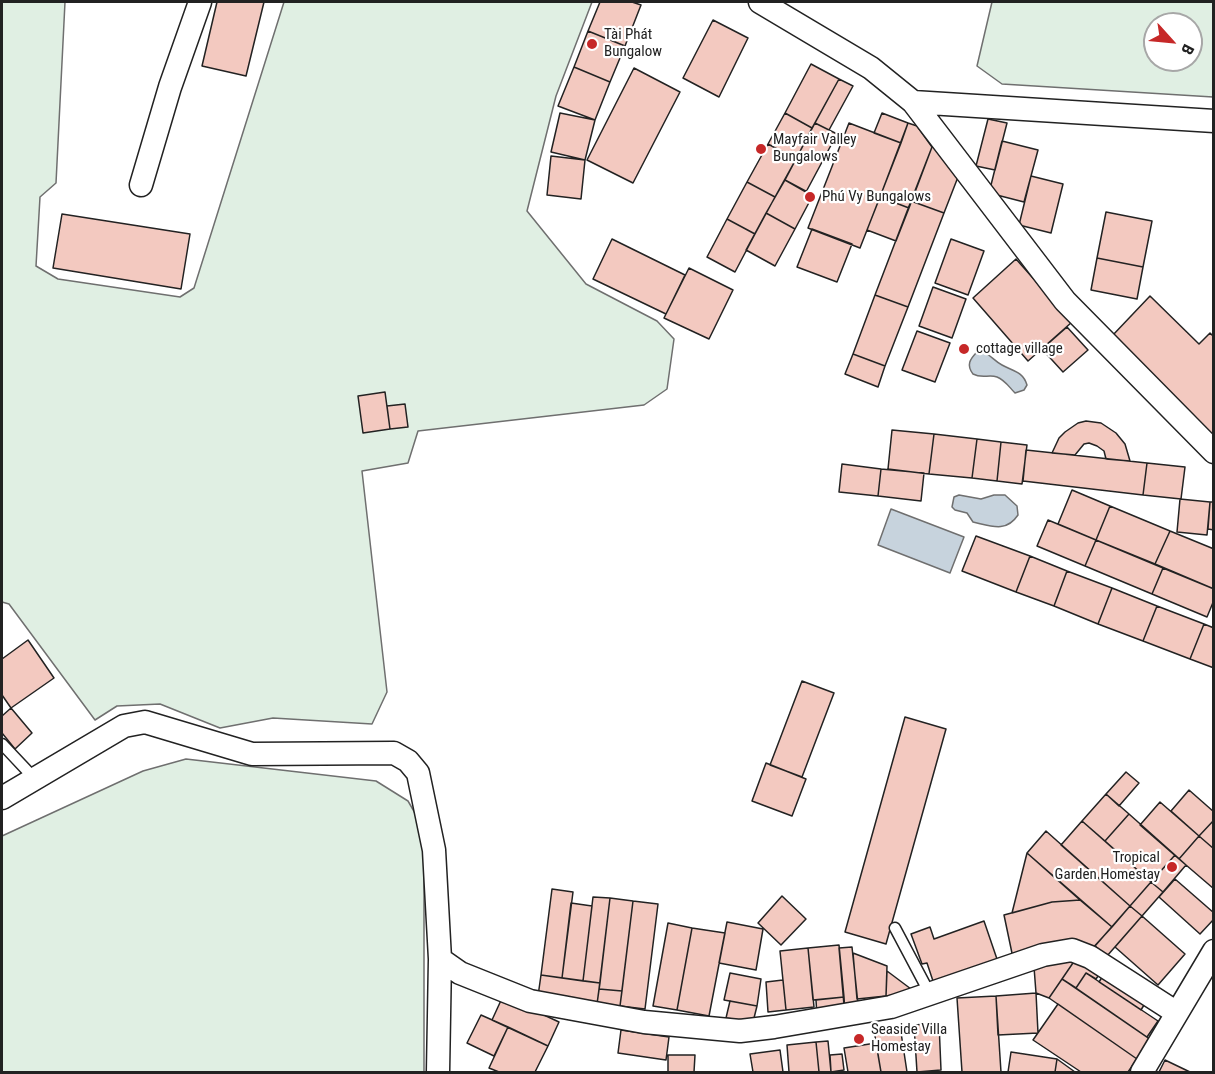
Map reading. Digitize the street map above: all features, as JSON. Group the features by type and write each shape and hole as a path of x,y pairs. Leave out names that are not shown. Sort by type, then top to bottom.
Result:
{"street":[{"path":"141,185 170,87 200,2"},
{"path":"760,2 871,68 913,102 1065,301 1214,452"},
{"path":"913,102 1214,121"},
{"path":"2,798 124,726 145,722 252,754 394,753 408,761 418,773 434,850 440,958 438,1072"},
{"path":"440,958 460,973 530,1001 644,1022 740,1031 891,1006 1043,955 1072,950 1090,957 1177,1013"},
{"path":"1143,1072 1214,951"}],"lane":[{"path":"2,744 34,778"},
{"path":"895,928 930,994"}],"green space":[{"path":"2,2 65,2 56,183 40,197 36,266 58,279 180,297 194,288 284,2 592,2 556,96 527,211 586,284 657,321 674,339 667,389 644,405 418,431 408,463 362,471 387,692 372,724 273,718 220,728 160,704 117,706 95,720 9,604 2,602"},
{"path":"992,2 1213,2 1213,97 1002,84 977,66"},
{"path":"186,759 376,781 408,801 419,820 424,845 424,1072 2,1072 2,836 143,771"}],"shaded area":[{"path":"977,352 988,354 999,363 1020,374 1027,385 1024,390 1015,393 997,377 973,374 970,362"},
{"path":"959,495 981,499 994,495 1005,495 1017,506 1018,515 1008,524 998,527 973,522 967,513 952,507 954,497"},
{"path":"891,509 964,537 950,573 878,545"}],"building":[{"path":"217,2 264,2 246,76 202,66"},
{"path":"600,2 632,2 641,5 625,46 588,31"},
{"path":"713,20 748,38 719,97 683,78"},
{"path":"588,31 625,46 610,82 574,67"},
{"path":"811,64 839,79 812,128 785,113"},
{"path":"574,67 610,82 595,120 558,106"},
{"path":"634,68 680,92 633,183 587,160"},
{"path":"839,79 853,86 829,130 815,123"},
{"path":"560,113 595,120 585,160 551,152"},
{"path":"785,113 812,128 796,159 768,144"},
{"path":"882,113 908,123 901,143 874,133"},
{"path":"988,119 1007,123 995,170 976,166"},
{"path":"815,123 837,134 806,192 785,180"},
{"path":"849,123 901,143 860,248 808,228"},
{"path":"908,123 917,126 932,147 909,208 880,197"},
{"path":"1002,141 1038,150 1024,202 989,193"},
{"path":"768,144 796,159 775,197 747,182"},
{"path":"932,147 937,148 958,177 944,213 911,201"},
{"path":"551,156 585,160 581,199 547,195"},
{"path":"1031,176 1063,184 1051,233 1019,225"},
{"path":"785,180 813,195 795,229 766,213"},
{"path":"747,182 775,197 755,234 727,219"},
{"path":"880,197 909,208 896,241 867,230"},
{"path":"911,201 944,213 908,307 875,295"},
{"path":"1106,212 1152,221 1143,267 1097,258"},
{"path":"766,213 795,229 775,266 746,250"},
{"path":"62,214 190,234 181,289 53,268"},
{"path":"727,219 755,234 735,272 707,257"},
{"path":"812,229 852,244 837,282 797,267"},
{"path":"612,239 685,275 666,314 593,279"},
{"path":"951,239 984,251 968,295 935,283"},
{"path":"1097,258 1143,267 1137,299 1091,290"},
{"path":"1016,259 1072,322 1028,361 973,298"},
{"path":"689,268 733,290 709,339 664,318"},
{"path":"933,287 966,299 952,338 919,326"},
{"path":"875,295 908,307 885,366 853,354"},
{"path":"1150,296 1199,344 1210,333 1214,337 1214,437 1112,336"},
{"path":"1067,327 1088,350 1063,372 1042,349"},
{"path":"917,331 950,343 935,382 902,370"},
{"path":"853,354 885,366 878,387 845,374"},
{"path":"385,392 390,429 363,433 358,396"},
{"path":"405,404 408,427 390,429 387,406"},
{"path":"1086,421 1101,423 1116,433 1125,444 1130,461 1106,459 1104,451 1089,443 1084,444 1075,455 1052,453 1059,438 1065,432 1078,423"},
{"path":"892,430 934,434 929,474 888,469"},
{"path":"934,434 977,439 972,478 929,474"},
{"path":"977,439 1001,442 997,481 972,478"},
{"path":"1001,442 1027,445 1022,484 997,481"},
{"path":"1026,450 1147,463 1143,495 1023,481"},
{"path":"1147,463 1185,467 1181,499 1143,495"},
{"path":"842,464 881,469 878,496 839,492"},
{"path":"881,469 924,473 921,501 878,496"},
{"path":"1072,490 1110,506 1096,540 1058,524"},
{"path":"1180,499 1210,502 1207,535 1177,532"},
{"path":"1210,502 1214,502 1214,530 1208,529"},
{"path":"1110,506 1170,531 1155,564 1096,540"},
{"path":"1048,520 1096,540 1085,566 1037,546"},
{"path":"1170,531 1214,549 1214,589 1155,564"},
{"path":"976,536 1030,556 1016,592 962,571"},
{"path":"1096,540 1163,568 1152,594 1085,566"},
{"path":"1030,556 1067,571 1054,606 1016,592"},
{"path":"1163,568 1214,589 1214,600 1207,617 1152,594"},
{"path":"1067,571 1112,588 1098,624 1054,606"},
{"path":"1112,588 1157,606 1143,641 1098,624"},
{"path":"1157,606 1204,624 1190,659 1143,641"},
{"path":"1204,624 1214,628 1214,668 1190,659"},
{"path":"28,640 54,678 11,708 2,695 2,659"},
{"path":"802,681 834,693 802,777 770,765"},
{"path":"11,708 32,733 15,749 2,733 2,716"},
{"path":"905,717 946,729 886,944 845,932"},
{"path":"766,763 806,779 792,816 752,801"},
{"path":"1126,772 1139,783 1119,806 1106,794"},
{"path":"1189,790 1214,812 1214,820 1199,836 1171,811"},
{"path":"1106,794 1129,814 1105,841 1082,821"},
{"path":"1160,802 1199,836 1179,859 1140,825"},
{"path":"1129,814 1175,855 1151,882 1105,841"},
{"path":"1214,820 1214,849 1199,836"},
{"path":"1082,821 1151,882 1130,906 1061,845"},
{"path":"1046,831 1130,906 1112,927 1027,853"},
{"path":"1199,836 1214,849 1214,889 1179,859"},
{"path":"1027,853 1080,900 1052,902 1012,913"},
{"path":"1175,855 1186,865 1163,892 1151,882"},
{"path":"1175,879 1214,913 1214,919 1200,934 1159,897"},
{"path":"1151,882 1163,892 1142,916 1130,906"},
{"path":"552,889 573,892 562,978 541,975"},
{"path":"782,896 806,919 781,945 758,923"},
{"path":"593,897 610,898 600,983 583,981"},
{"path":"610,898 633,901 622,991 599,989"},
{"path":"1080,900 1112,927 1090,951 1013,958 1004,915 1052,902"},
{"path":"633,901 658,904 645,1009 620,1006"},
{"path":"571,903 592,906 583,981 562,978"},
{"path":"1130,906 1142,916 1107,956 1095,946"},
{"path":"1142,916 1185,954 1158,985 1115,947"},
{"path":"984,921 998,962 934,984 927,963 922,964 911,934 930,927 934,939"},
{"path":"727,922 763,929 756,970 719,963"},
{"path":"668,923 692,928 677,1010 653,1006"},
{"path":"692,928 725,933 709,1016 677,1010"},
{"path":"839,945 844,997 813,1000 808,948"},
{"path":"852,947 858,1004 844,1005 839,948"},
{"path":"808,948 814,1007 786,1010 780,951"},
{"path":"853,953 887,966 886,996 857,999"},
{"path":"1075,960 1049,998 1036,993 1034,967"},
{"path":"1075,960 1103,969 1096,979 1086,973 1076,988 1062,979"},
{"path":"887,971 915,992 886,996"},
{"path":"1106,971 1147,1000 1141,1010 1099,982"},
{"path":"730,973 761,979 757,1006 724,1000"},
{"path":"1086,973 1158,1021 1147,1037 1076,988"},
{"path":"541,975 600,983 597,1004 538,996"},
{"path":"1062,979 1151,1040 1137,1059 1049,998"},
{"path":"783,980 786,1010 768,1012 766,982"},
{"path":"599,989 622,991 620,1006 597,1004"},
{"path":"1036,993 1038,1033 998,1035 996,996"},
{"path":"503,996 559,1022 548,1046 492,1020"},
{"path":"996,996 1001,1072 962,1072 957,998"},
{"path":"844,997 845,1013 817,1016 816,1000"},
{"path":"730,1001 757,1006 753,1022 726,1018"},
{"path":"1058,1004 1137,1059 1128,1072 1081,1072 1033,1040"},
{"path":"481,1015 508,1027 494,1056 467,1043"},
{"path":"939,1023 941,1070 917,1072 914,1025"},
{"path":"900,1026 907,1072 881,1072 874,1030"},
{"path":"508,1027 548,1046 535,1072 499,1072 489,1068"},
{"path":"621,1030 669,1037 666,1060 618,1053"},
{"path":"828,1041 831,1072 819,1072 816,1042"},
{"path":"816,1042 819,1072 789,1072 787,1045"},
{"path":"876,1043 881,1072 848,1072 844,1048"},
{"path":"780,1050 783,1072 753,1072 750,1054"},
{"path":"1011,1052 1057,1059 1055,1072 1008,1072"},
{"path":"842,1054 844,1070 831,1072 830,1055"},
{"path":"668,1055 695,1055 694,1072 668,1072"},
{"path":"1057,1059 1075,1072 1055,1072"},
{"path":"1165,1060 1190,1072 1159,1072"}],"place":[{"name":"Tài Phát Bungalow","path":"592,44"},
{"name":"Mayfair Valley Bungalows","path":"761,149"},
{"name":"Phú Vy Bungalows","path":"810,197"},
{"name":"cottage village","path":"964,349"},
{"name":"Tropical Garden Homestay","path":"1172,867"},
{"name":"Seaside Villa Homestay","path":"859,1039"}]}
